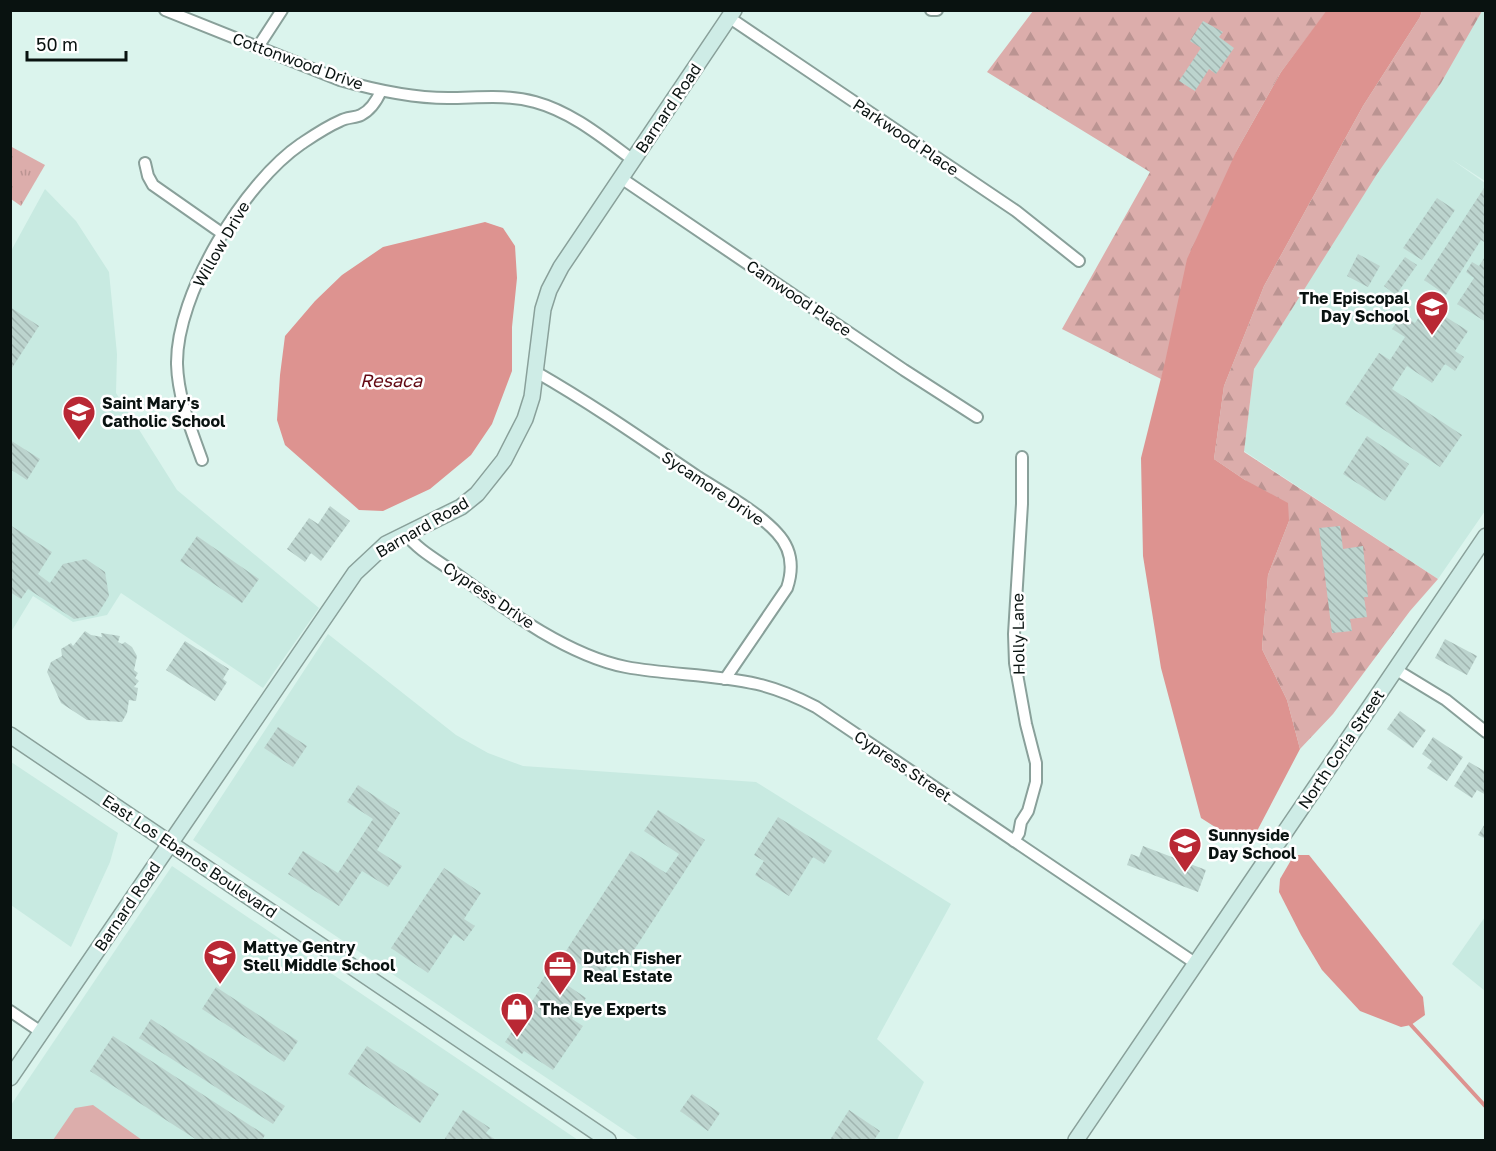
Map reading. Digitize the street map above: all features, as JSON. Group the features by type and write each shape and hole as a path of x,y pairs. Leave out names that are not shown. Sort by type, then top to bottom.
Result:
{"street":[{"name":"Cottonwood Drive","path":"165,10 340,80 381,91 420,97 514,98 551,107 597,133 633,160"},
{"path":"258,47 282,10"},
{"path":"931,10 937,10"},
{"name":"Barnard Road","path":"10,1078 355,573 386,544 461,507 491,478 515,440 532,398 539,330 549,290 561,267 733,13"},
{"name":"Parkwood Place","path":"733,13 1016,212 1079,261"},
{"name":"Willow Drive","path":"202,460 182,399 177,363 181,324 188,304 223,234 251,192 296,147 347,117 360,116 374,104 381,91"},
{"path":"145,163 153,185 223,234"},
{"name":"Camwood Place","path":"621,178 977,417"},
{"name":"Sycamore Drive","path":"536,372 746,508 777,532 787,546 792,560 792,574 787,588 725,679"},
{"name":"Holly Lane","path":"1014,841 1019,833 1020,822 1028,812 1036,782 1036,764 1015,663 1014,634 1022,504 1022,457"},
{"name":"Cypress Drive","path":"405,533 417,546 469,584 577,651"},
{"name":"North Coria Street","path":"1076,1140 1485,536"},
{"name":"Cypress Street","path":"577,651 624,666 758,684 816,707 1195,963"},
{"path":"1395,669 1446,700 1485,732"},
{"name":"East Los Ebanos Boulevard","path":"10,735 608,1140"},
{"path":"10,1011 41,1032"}],"shaded area":[{"path":"1469,11 1485,11 1485,181 1451,159 1485,183 1485,511 1438,579 1244,451 1254,369"},
{"name":"Saint Mary's Catholic School","path":"45,189 76,221 109,272 117,354 116,393 177,490 319,608 263,688 121,593 107,615 73,622 33,596 11,632 11,251"},
{"path":"328,634 456,735 488,753 523,766 756,782 951,904 877,1039 924,1082 897,1140 639,1140 193,840"},
{"path":"11,762 118,833 110,862 71,947 11,905"},
{"name":"Mattye Gentry Stell Middle School","path":"172,866 578,1140 11,1140 11,1105"},
{"path":"1485,917 1486,991 1452,964"}],"green space":[{"path":"1033,11 1327,11 1281,72 1237,150 1161,379 1062,329 1150,172 987,72"},
{"path":"1422,11 1482,11 1441,83 1377,174 1254,369 1244,452 1438,579 1410,611 1333,714 1300,749 1287,700 1262,649 1268,575 1289,521 1245,480 1214,459 1224,386 1264,286 1363,106"},
{"path":"10,146 45,165 21,206 11,199"},
{"path":"93,1105 142,1140 53,1140 75,1108"}],"water":[{"path":"1327,10 1422,11 1363,106 1264,286 1224,386 1214,459 1245,480 1288,503 1289,521 1268,575 1262,649 1287,700 1300,749 1257,831 1237,841 1201,818 1161,668 1143,556 1141,458 1187,259 1237,150 1281,72"},
{"name":"Resaca","path":"485,222 503,228 515,246 517,278 512,327 512,371 492,424 471,455 430,489 383,511 359,510 285,445 277,420 285,336 315,301 342,275 383,247"},
{"path":"1294,855 1309,855 1423,997 1425,1015 1411,1025 1401,1027 1360,1011 1322,970 1279,892 1280,879"}],"building":[{"path":"1203,21 1223,32 1219,37 1234,48 1216,74 1209,69 1195,91 1179,81 1201,48 1190,41"},
{"path":"1486,185 1486,243 1481,240 1446,295 1424,280"},
{"path":"1437,198 1455,210 1422,260 1403,248"},
{"path":"1358,254 1380,266 1368,287 1347,276"},
{"path":"1486,255 1486,322 1457,304 1474,278 1466,272 1472,262 1479,266"},
{"path":"1405,257 1417,265 1396,295 1384,286"},
{"path":"1427,305 1468,331 1455,351 1464,357 1455,371 1445,364 1432,383 1407,366 1392,389 1462,435 1440,467 1345,404 1379,353 1390,360 1405,337 1392,329 1402,314 1415,323"},
{"path":"10,307 39,326 10,371"},
{"path":"1367,436 1409,464 1385,501 1343,474"},
{"path":"10,440 40,459 27,480 10,469"},
{"path":"330,506 350,521 321,561 311,553 305,562 287,549 309,518 318,524"},
{"path":"10,525 52,552 38,574 50,583 63,564 86,559 105,572 109,596 97,615 74,619 28,589 21,599 10,592"},
{"path":"1340,526 1343,549 1363,546 1368,597 1364,597 1367,617 1350,619 1352,631 1332,633 1319,528"},
{"path":"197,536 259,579 242,603 180,561"},
{"path":"85,631 102,637 101,633 120,636 118,642 122,644 125,642 132,647 137,656 134,670 138,673 135,678 139,681 134,687 138,688 136,701 129,700 127,713 122,722 87,720 61,703 47,672 51,662 62,656 61,649 71,643 73,646"},
{"path":"1445,639 1477,656 1467,675 1435,658"},
{"path":"185,641 229,669 223,679 227,682 215,701 166,670"},
{"path":"1400,711 1426,730 1413,748 1387,729"},
{"path":"278,727 307,746 293,767 264,748"},
{"path":"1433,737 1463,757 1447,781 1427,768 1432,761 1422,754"},
{"path":"1469,762 1486,772 1486,795 1477,790 1472,798 1454,786"},
{"path":"358,785 400,813 377,850 402,866 388,887 362,871 339,906 288,874 303,851 338,873 373,819 347,802"},
{"path":"658,810 705,840 625,964 614,956 600,977 564,954 631,851 666,873 679,854 644,831"},
{"path":"778,817 832,851 824,864 813,857 789,896 755,875 764,861 754,855"},
{"path":"1486,822 1486,839 1478,835"},
{"path":"1143,846 1206,870 1198,892 1127,865 1131,854 1139,857"},
{"path":"444,868 481,893 464,919 475,926 464,941 454,934 428,973 391,948"},
{"path":"551,974 586,998 572,1019 583,1026 553,1070 505,1042 540,989 537,988 545,976 548,978"},
{"path":"216,987 298,1041 284,1062 202,1009"},
{"path":"151,1019 285,1106 273,1124 139,1038"},
{"path":"113,1036 265,1135 262,1140 197,1140 90,1071"},
{"path":"367,1046 439,1094 420,1123 348,1074"},
{"path":"692,1094 720,1113 708,1131 680,1111"},
{"path":"463,1110 490,1128 486,1133 496,1140 444,1140"},
{"path":"849,1110 880,1131 874,1140 830,1140"}],"waterway":[{"path":"1411,1025 1486,1107"}],"place":[{"name":"The Episcopal Day School","path":"1432,336"},
{"name":"Saint Mary's Catholic School","path":"79,441"},
{"name":"Sunnyside Day School","path":"1185,873"},
{"name":"Mattye Gentry Stell Middle School","path":"220,985"},
{"name":"Dutch Fisher Real Estate","path":"560,996"},
{"name":"The Eye Experts","path":"517,1038"}]}
